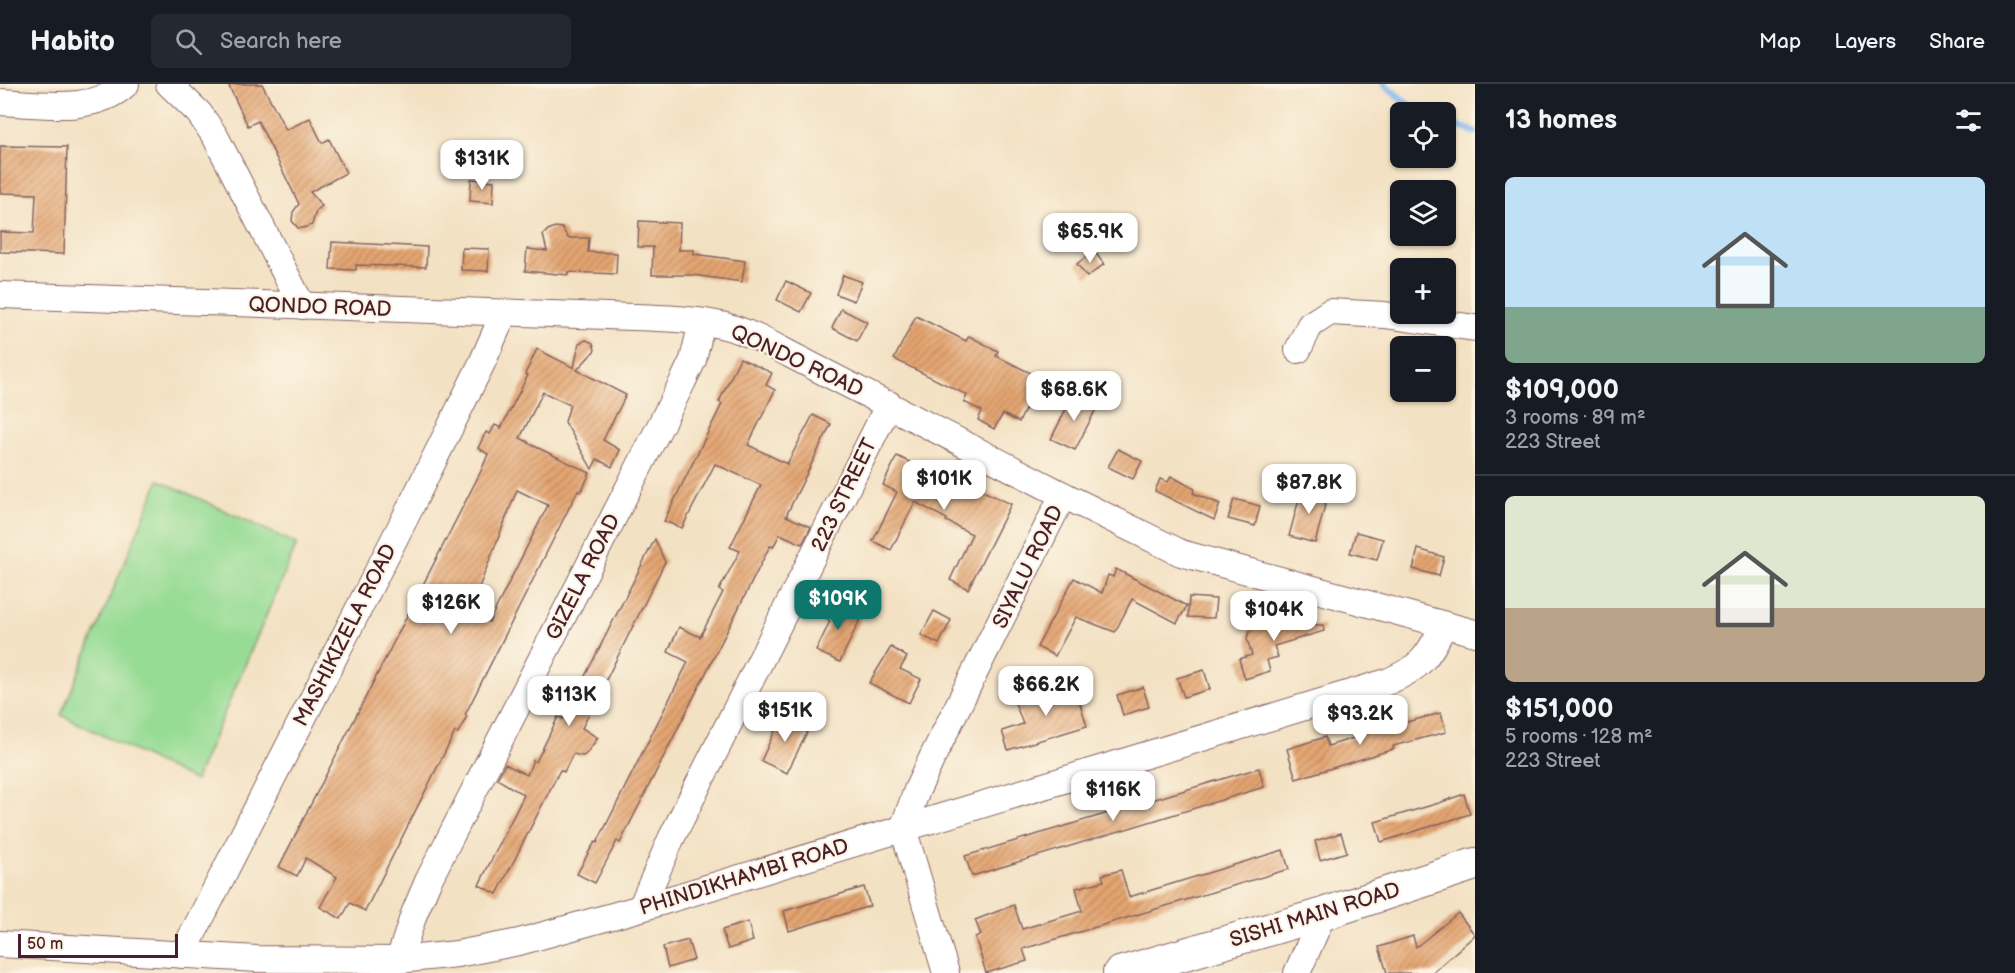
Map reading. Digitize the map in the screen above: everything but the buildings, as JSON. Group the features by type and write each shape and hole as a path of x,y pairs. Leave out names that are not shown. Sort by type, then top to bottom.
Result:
{"street":[{"path":"0,102 75,104 95,102 105,99 126,84"},
{"path":"169,84 198,113 215,136 302,306"},
{"name":"QONDO ROAD","path":"0,295 607,316 702,322 729,327 749,333 1063,495 1181,553 1475,633"},
{"path":"1298,350 1310,325 1330,312 1385,315 1475,328"},
{"name":"MASHIKIZELA ROAD","path":"183,955 400,528 504,314"},
{"name":"GIZELA ROAD","path":"399,960 428,881 693,360 702,322"},
{"name":"223 STREET","path":"641,908 671,838 889,404"},
{"name":"SIYALU ROAD","path":"903,828 917,789 1063,495"},
{"name":"PHINDIKHAMBI ROAD","path":"0,944 325,961 399,960 457,954 519,942 641,908 1387,682 1407,674 1420,664 1444,625"},
{"path":"903,828 946,973"},
{"name":"SISHI MAIN ROAD","path":"1119,973 1323,914 1475,864"},
{"path":"1297,973 1323,914"}],"green space":[{"path":"159,480 297,544 195,781 61,715"}],"waterway":[{"path":"1384,84 1405,102"},
{"path":"1456,125 1475,132"}]}
